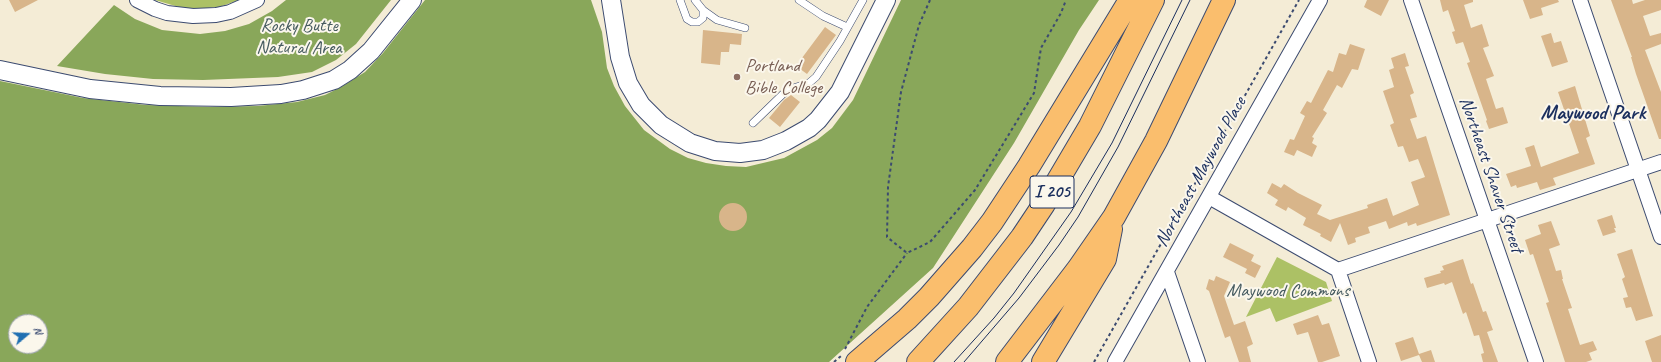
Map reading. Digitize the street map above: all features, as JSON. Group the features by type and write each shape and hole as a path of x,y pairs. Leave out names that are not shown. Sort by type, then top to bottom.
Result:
{"highway":[{"path":"857,362 907,320 950,274 988,227 1029,166 1130,0"},
{"name":"I 205","path":"918,362 973,301 1022,237 1044,204 1094,119 1153,0"},
{"path":"1007,362 1078,269 1114,217 1156,141 1224,0"},
{"path":"1044,362 1105,259 1114,217"}],"street":[{"path":"137,0 154,9 167,13 193,16 216,15 230,12 257,0"},
{"path":"0,70 90,89 160,96 238,97 281,94 303,90 334,80 350,70 371,50 412,0"},
{"path":"611,0 617,44 624,71 628,84 641,105 661,125 690,143 716,150 740,153 763,150 786,142 803,132 818,120 840,92 886,0"},
{"name":"Northeast Maywood Place","path":"1115,362 1320,0"},
{"name":"Northeast Shaver Street","path":"1411,0 1536,362"},
{"path":"1580,0 1661,237"},
{"path":"1338,270 1661,162"},
{"path":"1209,197 1338,270 1369,362"},
{"path":"1167,272 1198,362"}],"lane":[{"path":"680,0 687,19 692,22 698,22 703,18 704,10"},
{"path":"695,0 704,10 717,20 745,28"},
{"path":"799,0 823,16 847,27"},
{"path":"753,123 790,89 809,83 816,77 863,0"}],"path":[{"path":"907,253 887,237 888,187 901,92 919,25 930,0"},
{"path":"834,362 843,354 867,307 907,253 930,242 976,190 1034,93 1041,48 1061,13 1066,0"},
{"path":"1094,362 1299,0"}],"green space":[{"path":"155,0 239,0 219,7 194,9 179,7"},
{"name":"Rocky Butte Natural Area","path":"286,0 391,0 356,44 336,60 312,72 278,77 203,80 153,79 105,74 57,66 114,5 135,19 162,30 200,34 225,31 249,24 272,11"},
{"path":"425,0 591,0 602,32 607,68 614,86 625,106 644,130 670,149 688,158 706,163 746,167 784,158 817,140 832,128 853,100 901,0 1099,0 1079,30 1014,143 933,268 829,362 0,362 0,81 83,98 146,105 210,107 258,106 297,102 325,95 365,72 383,53"},
{"name":"Maywood Commons","path":"1277,257 1326,282 1332,301 1276,322 1270,308 1246,317"}],"building":[{"path":"9,0 38,0 15,12"},
{"path":"1367,0 1389,0 1381,16 1364,7"},
{"path":"1440,0 1473,0 1473,2 1464,5 1471,28 1482,24 1489,46 1483,48 1494,76 1486,79 1496,109 1503,107 1508,123 1489,129 1467,63 1470,62 1463,42 1456,44 1452,32 1455,31 1448,10 1443,12"},
{"path":"1523,0 1558,0 1559,2 1541,8 1543,15 1530,19"},
{"path":"1611,0 1632,0 1633,4 1645,0 1661,0 1661,10 1643,16 1650,36 1661,33 1661,44 1645,50 1661,92 1661,139 1659,139 1636,74 1632,57"},
{"path":"825,27 836,35 807,74 796,66"},
{"path":"703,30 742,34 741,45 730,44 729,52 721,52 720,65 701,63"},
{"path":"1551,33 1554,43 1561,41 1568,62 1552,67 1541,36"},
{"path":"1350,44 1365,49 1358,70 1352,69 1342,88 1337,85 1323,110 1327,113 1312,137 1314,138 1312,143 1317,146 1312,157 1297,150 1294,156 1284,152 1290,139 1294,140 1305,116 1300,113 1307,101 1311,103 1328,70 1333,72 1339,53 1346,55"},
{"path":"1405,53 1409,66 1405,67 1414,93 1410,95 1417,117 1410,119 1417,139 1426,136 1450,215 1417,226 1416,223 1408,226 1407,222 1389,229 1386,221 1368,227 1370,233 1355,238 1356,242 1348,245 1340,223 1331,242 1320,236 1321,234 1303,225 1306,218 1288,207 1286,211 1275,205 1278,200 1267,193 1272,183 1281,188 1284,184 1322,205 1317,214 1330,220 1368,208 1367,205 1387,198 1393,216 1419,205 1411,182 1425,177 1418,159 1409,162 1403,146 1398,147 1390,125 1394,123 1383,91 1394,87 1389,70 1394,68 1391,58"},
{"path":"1575,86 1590,136 1586,138 1595,164 1553,178 1556,185 1540,190 1537,182 1517,188 1516,185 1511,187 1506,174 1531,166 1525,148 1534,145 1541,167 1579,153 1558,92"},
{"path":"791,95 800,102 780,127 769,118 784,100"},
{"path":"733,203 739,204 743,207 746,211 746,223 743,227 739,230 733,231 727,230 723,227 720,223 719,217 720,211 723,207 727,204"},
{"path":"1612,215 1616,232 1603,236 1597,220"},
{"path":"1551,221 1560,245 1549,249 1556,271 1561,270 1562,279 1572,308 1568,309 1580,345 1593,341 1597,350 1589,353 1592,360 1586,362 1565,362 1546,303 1549,302 1533,254 1530,255 1525,240 1541,234 1538,225"},
{"path":"1230,243 1254,255 1251,261 1261,266 1255,278 1245,273 1247,269 1223,257"},
{"path":"1632,249 1653,316 1636,321 1631,307 1626,308 1623,298 1628,297 1622,279 1625,277 1617,254"},
{"path":"1463,259 1471,284 1473,283 1483,312 1486,311 1493,330 1487,332 1498,362 1483,362 1481,354 1484,353 1479,335 1474,336 1466,312 1463,314 1452,282 1445,285 1444,283 1427,288 1424,278 1441,273 1440,271 1444,270 1442,266"},
{"path":"1216,276 1230,282 1224,296 1234,325 1245,321 1253,344 1247,347 1251,362 1239,362 1230,336 1225,338 1209,291 1206,289 1209,279 1214,281"},
{"path":"1318,315 1322,325 1329,323 1340,356 1322,362 1318,362 1308,332 1297,335 1293,324"},
{"path":"1661,335 1661,362 1652,362 1645,341"},
{"path":"1413,337 1419,354 1431,350 1435,362 1422,362 1419,355 1401,361 1395,343"}],"tram line":[{"path":"954,362 994,318 1014,293 1071,212 1112,143 1182,0"},
{"path":"964,362 1019,298 1078,217 1118,147 1190,0"}],"place":[{"name":"Portland Bible College","path":"737,77"}],"district":[{"name":"Maywood Park","path":"1593,113"}]}
